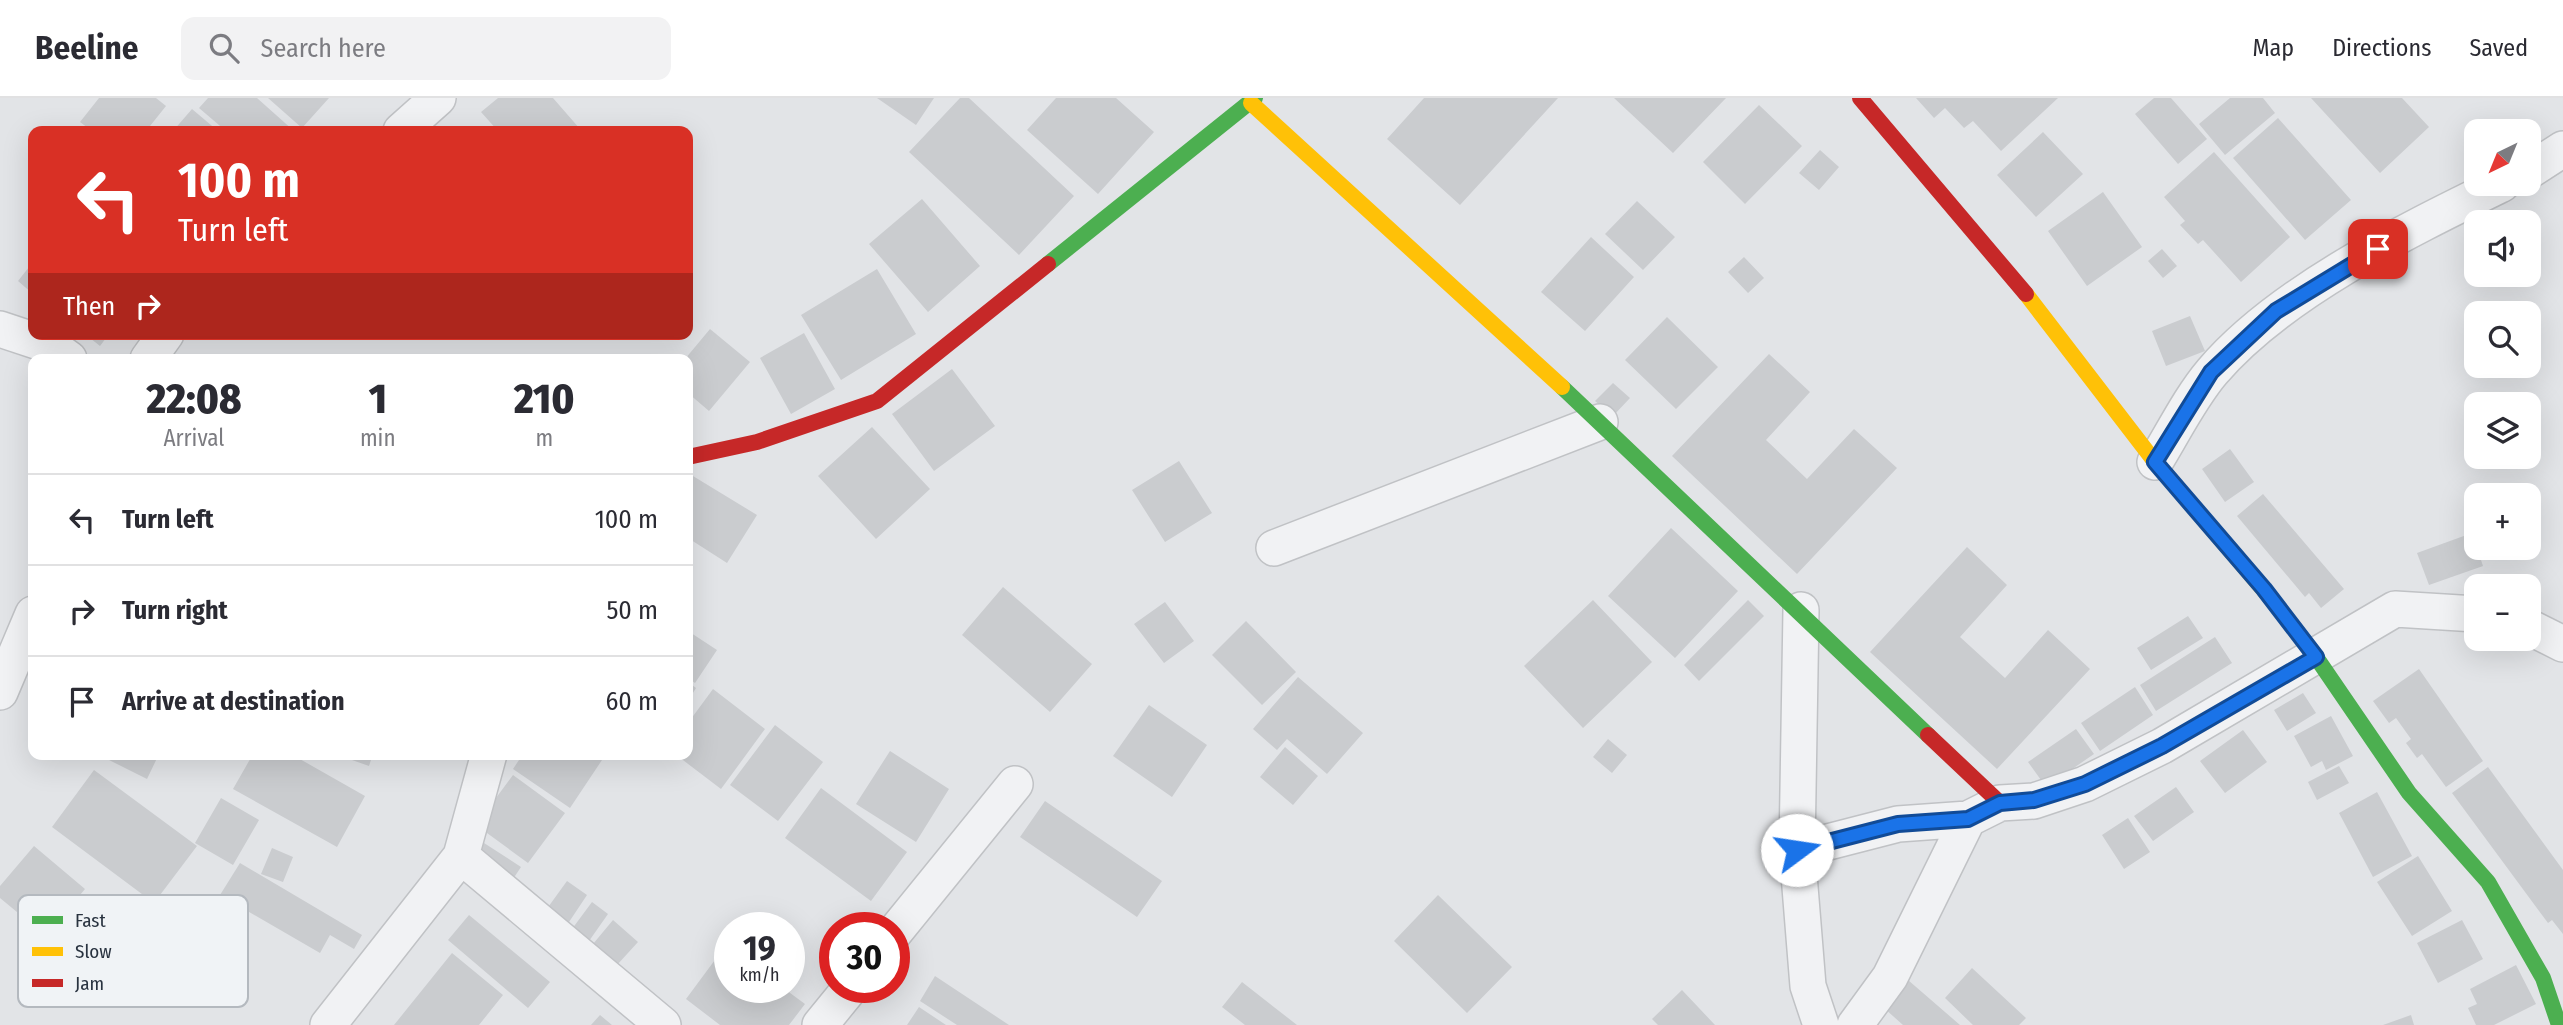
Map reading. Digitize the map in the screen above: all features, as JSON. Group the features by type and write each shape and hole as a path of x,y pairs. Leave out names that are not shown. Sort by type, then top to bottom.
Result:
{"street":[{"path":"407,126 438,98"},
{"path":"1860,98 2020,286 2155,462 2264,589 2316,657 2409,793 2488,882 2543,978 2559,1025"},
{"path":"693,456 757,442 877,401 1253,100 1801,610 2000,803"},
{"path":"2541,163 2563,149"},
{"path":"2155,462 2211,372 2276,311 2420,224 2477,196"},
{"path":"0,329 28,338"},
{"path":"33,340 51,346 62,354"},
{"path":"1273,548 1600,422"},
{"path":"1797,850 1898,824 1968,819 2000,803 2034,800 2085,784 2162,746 2395,609 2464,613"},
{"path":"1801,610 1797,850 1808,986 1821,1025"},
{"path":"0,692 28,626"},
{"path":"2541,633 2563,644"},
{"path":"328,1025 461,856 487,760"},
{"path":"910,913 1014,784"},
{"path":"1855,1025 1890,976 1968,819"},
{"path":"461,856 663,1025"},
{"path":"820,1025 838,1003"}],"building":[{"path":"99,98 156,98 166,106 150,126 85,126 80,122"},
{"path":"208,98 257,98 288,126 220,126 199,108"},
{"path":"268,98 329,98 304,126 300,126"},
{"path":"498,98 553,98 577,126 494,126 481,112"},
{"path":"877,98 934,98 916,125"},
{"path":"960,98 969,98 1074,196 1019,255 909,152"},
{"path":"1056,98 1116,98 1154,132 1098,194 1027,130"},
{"path":"1424,98 1558,98 1460,205 1387,139"},
{"path":"1614,98 1726,98 1673,153"},
{"path":"1916,98 2058,98 2001,151 1973,121 1964,128 1945,108 1934,118"},
{"path":"2154,98 2171,98 2207,139 2178,164 2135,114"},
{"path":"2230,98 2263,98 2275,113 2225,155 2199,124"},
{"path":"2311,98 2402,98 2429,127 2380,173"},
{"path":"1759,105 1802,146 1745,204 1703,162"},
{"path":"192,109 212,126 177,126"},
{"path":"2278,118 2351,200 2305,240 2233,158"},
{"path":"2043,132 2083,174 2036,217 1997,175"},
{"path":"1820,150 1839,167 1819,190 1799,173"},
{"path":"2214,152 2290,237 2241,282 2203,240 2198,244 2180,225 2185,221 2164,197"},
{"path":"2103,192 2142,247 2087,286 2048,231"},
{"path":"922,199 980,266 928,312 869,244"},
{"path":"1637,201 1675,237 1643,270 1605,234"},
{"path":"1591,237 1634,277 1585,331 1541,292"},
{"path":"2162,249 2177,266 2163,278 2148,261"},
{"path":"1744,257 1764,278 1748,293 1728,272"},
{"path":"28,268 28,290 18,281"},
{"path":"877,269 916,334 841,380 801,315"},
{"path":"2190,316 2205,351 2166,366 2152,331"},
{"path":"1667,317 1718,367 1676,409 1625,360"},
{"path":"710,329 750,362 709,411 693,397 693,354 689,354"},
{"path":"804,333 835,389 791,414 760,358"},
{"path":"92,340 104,340 100,346"},
{"path":"1769,354 1810,392 1766,440 1807,479 1854,429 1897,468 1797,574 1672,456"},
{"path":"952,369 995,426 934,471 892,414"},
{"path":"1613,383 1630,398 1613,416 1595,401"},
{"path":"872,427 930,489 876,539 818,476"},
{"path":"2230,449 2254,482 2225,502 2202,469"},
{"path":"1179,461 1212,513 1165,542 1132,490"},
{"path":"693,476 757,515 727,563 693,541"},
{"path":"2263,494 2344,589 2321,608 2309,593 2305,597 2237,516"},
{"path":"1671,528 1738,591 1675,658 1608,596"},
{"path":"2464,536 2464,560 2481,560 2483,566 2429,585 2417,553"},
{"path":"1967,547 2007,585 1960,637 2005,678 2048,630 2090,669 1997,769 1870,652"},
{"path":"1003,587 1092,664 1050,712 962,635"},
{"path":"1593,600 1652,662 1583,728 1524,666"},
{"path":"1748,600 1764,616 1699,681 1684,665"},
{"path":"1165,602 1194,641 1164,663 1134,624"},
{"path":"2188,616 2203,638 2151,670 2137,648"},
{"path":"1246,621 1296,672 1262,705 1212,655"},
{"path":"693,634 717,650 695,683 693,682"},
{"path":"2215,637 2232,663 2156,711 2140,685"},
{"path":"2419,669 2483,761 2446,787 2422,754 2417,758 2406,743 2411,739 2396,718 2389,723 2373,701"},
{"path":"1298,677 1363,733 1327,774 1287,739 1277,750 1253,729"},
{"path":"2135,687 2153,715 2100,751 2081,723"},
{"path":"713,689 765,729 721,789 683,760 693,760 693,716"},
{"path":"2303,693 2316,713 2287,731 2274,710"},
{"path":"1149,705 1207,745 1172,797 1113,756"},
{"path":"2331,716 2353,756 2326,770 2322,761 2311,767 2294,736"},
{"path":"775,725 823,762 778,821 730,785"},
{"path":"2076,729 2094,754 2046,787 2028,762"},
{"path":"2243,730 2267,762 2225,793 2200,761"},
{"path":"1608,739 1627,755 1612,773 1593,757"},
{"path":"1285,747 1318,776 1293,805 1260,777"},
{"path":"890,751 949,789 916,842 856,804"},
{"path":"109,760 156,760 147,779"},
{"path":"250,760 302,760 365,796 337,847 233,789"},
{"path":"352,760 371,760 369,766"},
{"path":"519,760 602,760 570,808 513,769"},
{"path":"2339,766 2349,783 2317,800 2308,782"},
{"path":"2488,767 2563,870 2563,934 2552,920 2548,923 2452,793"},
{"path":"94,770 197,846 160,895 143,895 52,827"},
{"path":"513,775 565,813 528,863 476,825"},
{"path":"2176,787 2194,812 2153,841 2134,816"},
{"path":"821,788 907,852 871,901 785,838"},
{"path":"2377,792 2412,856 2373,877 2339,813"},
{"path":"221,798 259,820 233,865 195,843"},
{"path":"1045,801 1162,881 1137,917 1020,837"},
{"path":"2128,818 2150,852 2124,869 2102,835"},
{"path":"484,843 521,867 509,885 473,861"},
{"path":"34,846 85,889 80,895 18,895 18,913 0,898 0,886"},
{"path":"272,848 293,857 283,882 261,874"},
{"path":"2418,856 2452,911 2412,936 2377,882"},
{"path":"240,863 362,935 354,949 330,935 320,953 248,911 248,895 220,895"},
{"path":"567,881 587,895 567,925 546,910"},
{"path":"1438,895 1512,967 1467,1013 1394,941"},
{"path":"592,902 608,914 589,941 572,929"},
{"path":"469,915 550,982 528,1008 448,940"},
{"path":"613,920 638,942 617,965 593,944"},
{"path":"2462,920 2483,959 2438,983 2417,943"},
{"path":"452,953 503,995 479,1025 394,1025"},
{"path":"714,961 714,1003 805,1004 789,1025 720,1025 686,999"},
{"path":"2516,965 2536,1004 2494,1025 2476,1025 2468,1008 2477,1004 2470,989"},
{"path":"1972,968 2026,1018 2019,1025 1973,1025 1945,998"},
{"path":"935,976 1009,1025 957,1025 920,1001"},
{"path":"1908,980 1960,1025 1903,1025 1884,1008"},
{"path":"1242,982 1297,1025 1245,1025 1222,1007"},
{"path":"1682,990 1715,1025 1658,1025 1652,1019"},
{"path":"919,1007 946,1025 907,1025"},
{"path":"600,1015 612,1025 591,1025"},
{"path":"2411,1015 2414,1025 2383,1025"}],"traffic: fast":[{"path":"1048,264 1255,98"},
{"path":"1562,387 1928,735"},
{"path":"2274,602 2316,657 2409,793 2488,882 2543,978 2559,1025"}],"traffic: slow":[{"path":"1251,103 1562,387"},
{"path":"2026,294 2155,462 2274,602"}],"traffic: jam":[{"path":"1860,98 2026,294"},
{"path":"693,456 757,442 877,401 1048,264"},
{"path":"1928,735 2000,803"}],"route":[{"path":"1797,850 1898,824 1968,819 2000,803 2034,800 2085,784 2162,746 2316,657 2264,589 2155,462 2211,372 2276,311 2378,249"}]}
